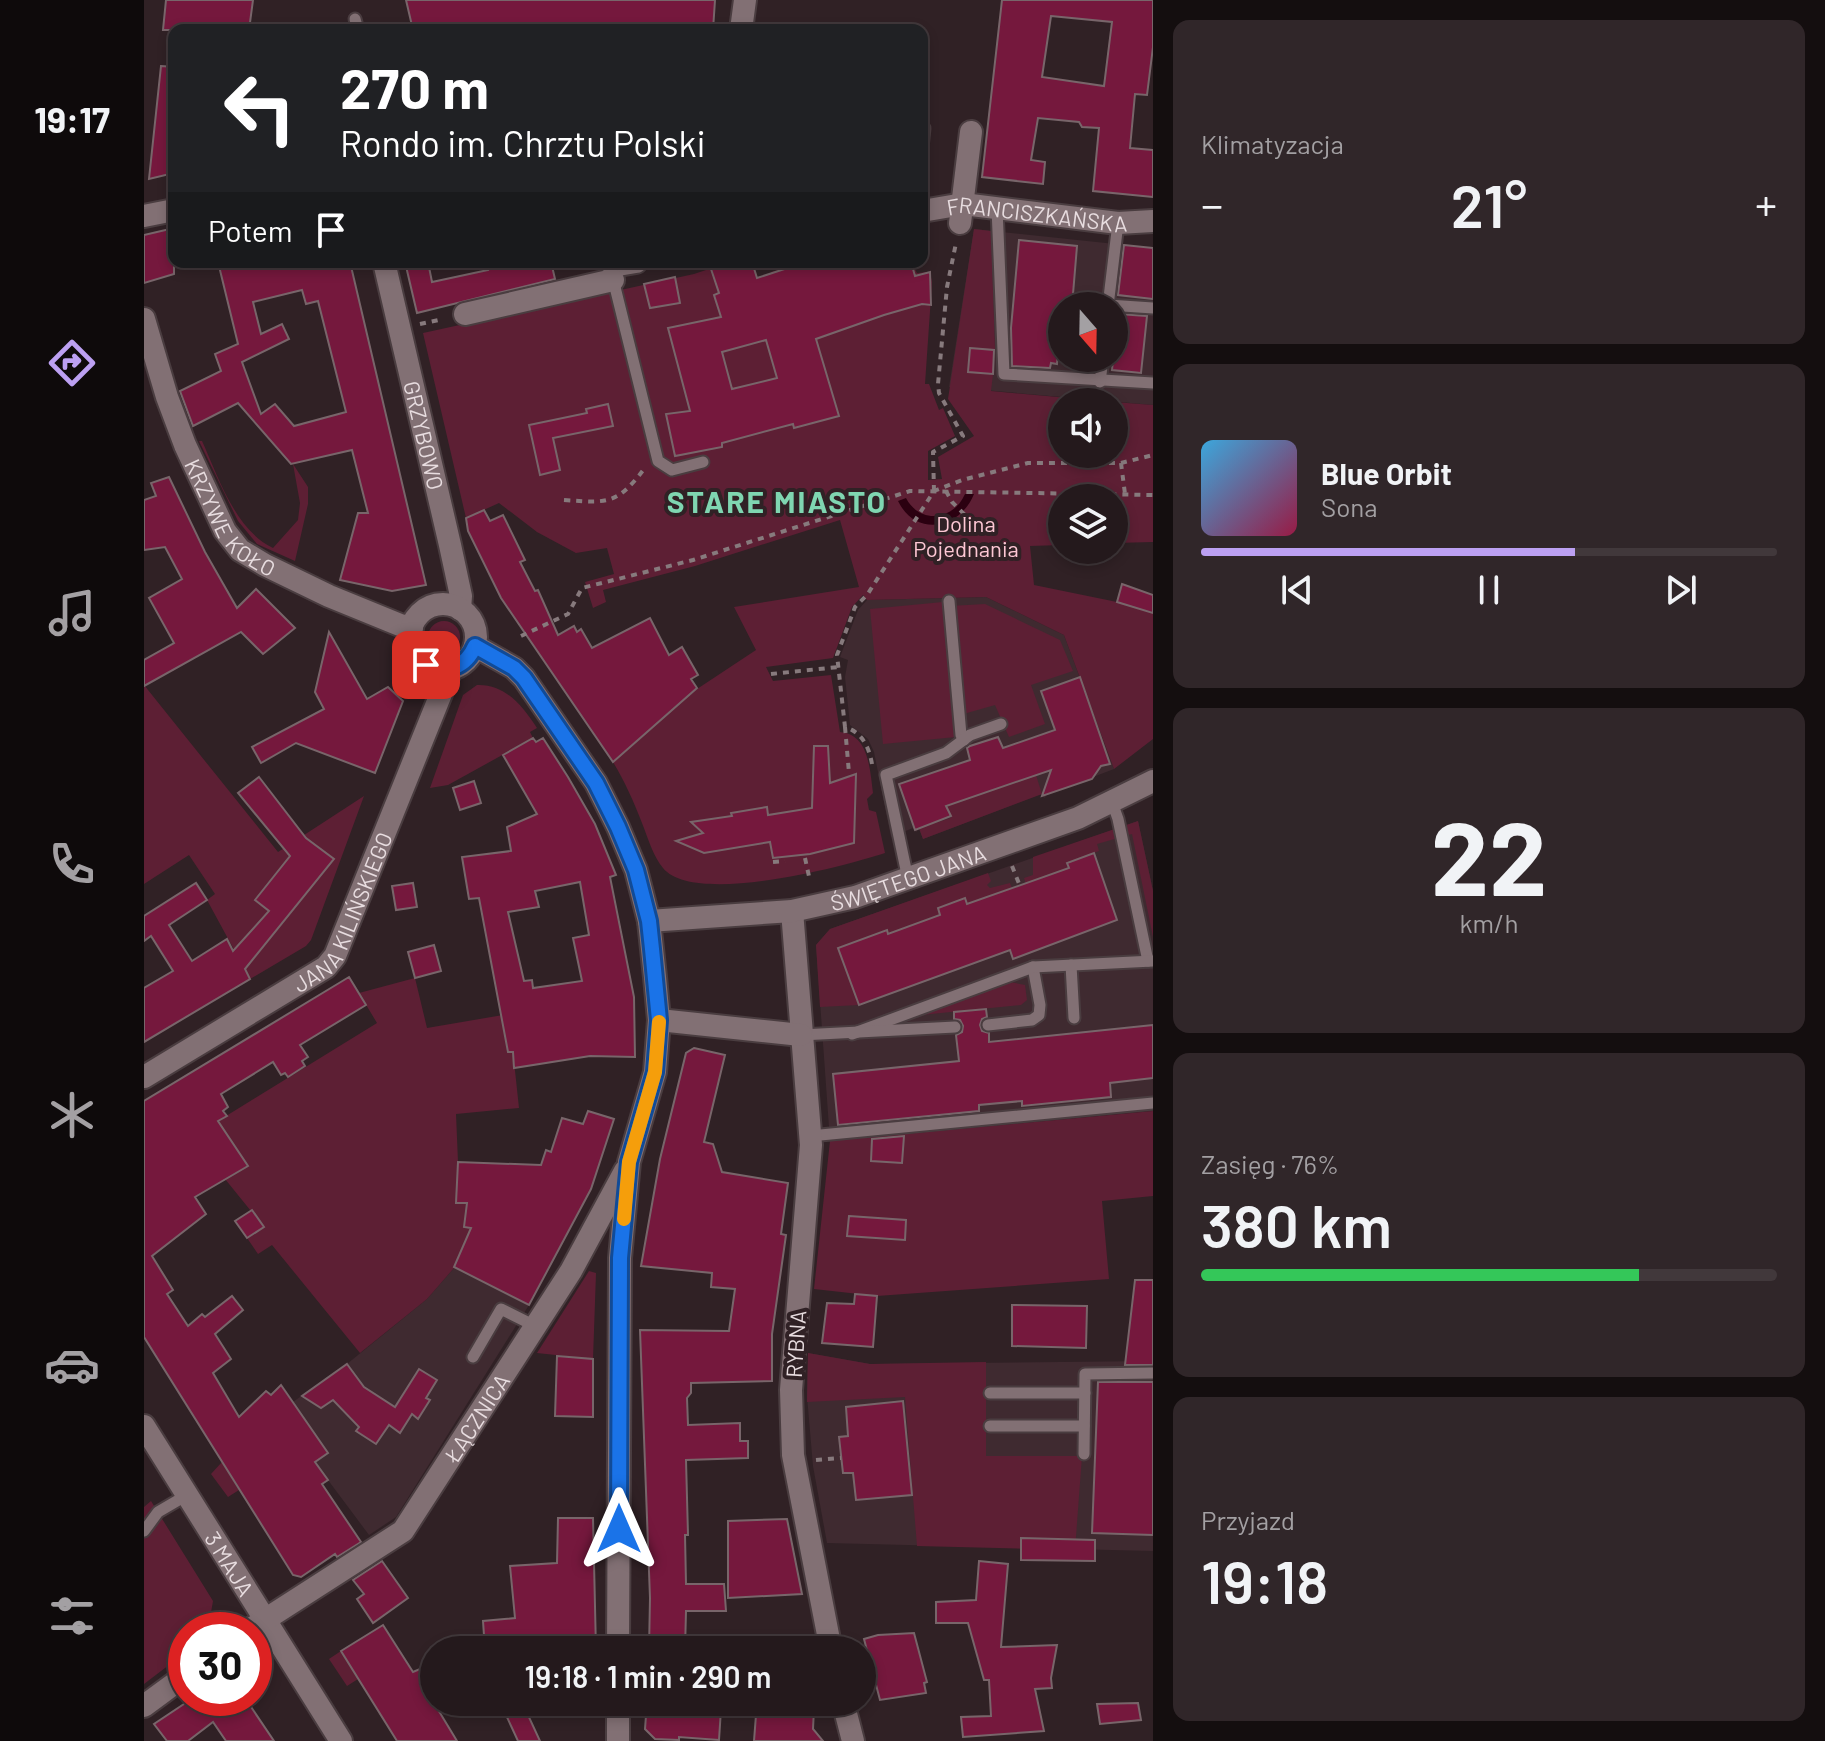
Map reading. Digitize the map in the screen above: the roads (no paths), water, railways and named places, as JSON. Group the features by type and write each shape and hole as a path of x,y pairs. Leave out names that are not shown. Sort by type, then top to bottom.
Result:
{"street":[{"path":"742,24 745,0"},
{"path":"960,220 971,132"},
{"name":"FRANCISZKAŃSKA","path":"928,212 960,220 997,207 1118,223 1153,221"},
{"path":"144,216 168,211"},
{"name":"GRZYBOWO","path":"385,268 450,545 461,596 460,609"},
{"path":"465,314 612,268"},
{"name":"KRZYWE KOŁO","path":"144,319 185,445 225,531 240,550 329,596 412,628"},
{"path":"444,605 460,609 475,629 475,646 466,661 451,669 434,669 420,660 411,645 415,620 428,608 444,605"},
{"path":"475,646 514,668 524,678 596,783 636,870 649,921 659,1020 655,1072 629,1162 620,1258 618,1636"},
{"name":"JANA KILIŃSKIEGO","path":"144,1077 326,967 335,956 451,669"},
{"path":"1153,767 1153,780"},
{"name":"ŚWIĘTEGO JANA","path":"649,921 792,911 855,897 1078,818 1153,780"},
{"name":"RYBNA","path":"792,911 810,1136 791,1390 793,1455 828,1636"},
{"path":"659,1020 801,1035"},
{"name":"ŁĄCZNICA","path":"272,1614 403,1531 571,1271 629,1162"},
{"name":"3 MAJA","path":"144,1426 187,1495 250,1612"},
{"name":"3 MAJA","path":"272,1646 341,1741"},
{"path":"144,1706 168,1688"},
{"path":"618,1716 618,1741"},
{"path":"847,1716 853,1741"}],"lane":[{"path":"997,207 1004,374 1153,383"},
{"path":"1110,292 1118,223"},
{"path":"612,268 655,455 658,461 672,470 703,462"},
{"path":"1128,306 1153,308"},
{"path":"1100,382 1101,372"},
{"path":"949,601 964,740"},
{"path":"908,879 886,775 946,753 964,740 1001,724"},
{"path":"852,1034 1033,967 1150,961 1112,802"},
{"path":"1071,965 1074,1018"},
{"path":"988,1025 1032,1020 1039,1015 1033,967"},
{"path":"801,1035 955,1027"},
{"path":"810,1136 1153,1103"},
{"path":"473,1357 501,1309 535,1326"},
{"path":"1084,1454 1085,1374 1153,1373"},
{"path":"990,1393 1085,1393"},
{"path":"990,1426 1084,1426"},
{"path":"144,1531 158,1512 187,1495"}],"district":[{"name":"STARE MIASTO","path":"777,501"}],"park label":[{"name":"Dolina Pojednania","path":"966,536"}]}
